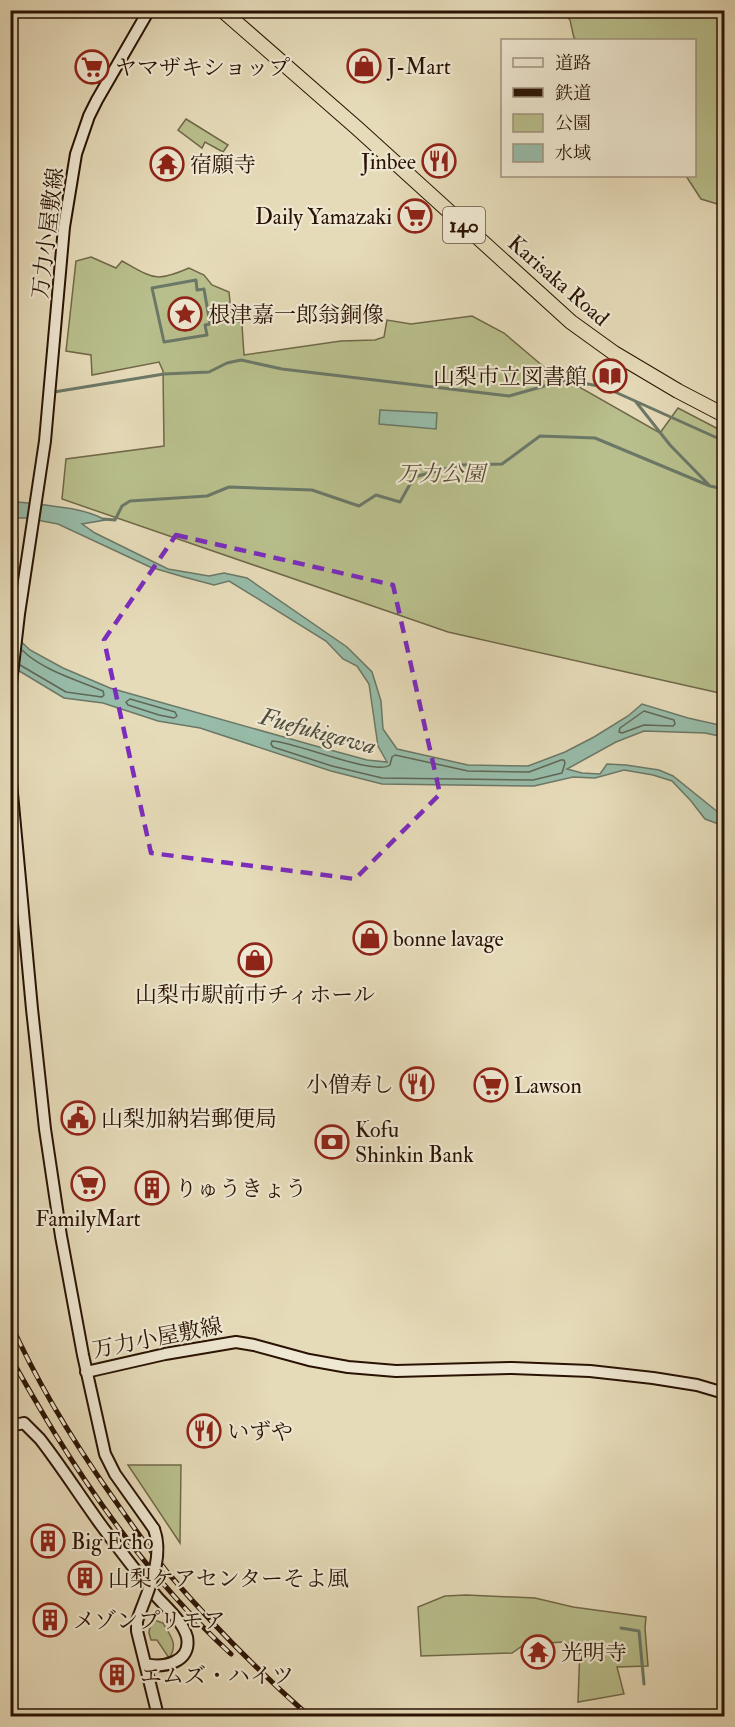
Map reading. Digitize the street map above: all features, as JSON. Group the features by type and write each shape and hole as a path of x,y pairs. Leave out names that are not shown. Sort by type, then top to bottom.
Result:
{"highway":[{"name":"Karisaka Road","path":"222,10 571,321 614,353 678,392 724,415"}],"main road":[{"name":"万力小屋敷線","path":"10,692 16,636 44,450 64,227 76,154 97,100 149,10"},
{"name":"万力小屋敷線","path":"10,772 42,1105 61,1236 86,1372 165,1354 236,1342 348,1367 396,1371 512,1368 590,1371 686,1383 724,1393"},
{"path":"86,1372 105,1454 116,1474 154,1528 158,1540 159,1550 154,1573 137,1621 137,1631 158,1716"},
{"path":"10,1426 24,1423 40,1439 128,1562 170,1611 185,1633 187,1642 179,1659 163,1666 146,1664"}],"highlighted area":[{"path":"176,535 393,585 440,794 355,879 151,853 104,640"}],"green space":[{"path":"698,10 712,13 724,21 724,206 701,199 687,177 696,177 696,39 576,39 570,20 562,11"},
{"path":"186,119 228,145 223,152 205,142 202,148 178,130"},
{"name":"万力公園","path":"91,257 116,268 122,261 154,276 169,276 189,268 204,275 212,285 229,292 231,312 242,325 244,355 341,341 375,340 384,337 387,320 411,324 472,316 504,333 544,367 660,433 678,408 724,432 724,694 448,632 62,499 66,459 164,446 163,371 159,362 92,375 91,355 66,351 76,261"},
{"path":"128,1465 181,1465 180,1543"},
{"path":"445,1596 535,1598 573,1607 646,1617 648,1666 617,1667 624,1694 578,1702 580,1648 565,1642 525,1644 512,1653 421,1656 418,1607"},
{"path":"151,1619 163,1623 171,1636 173,1648 169,1658 157,1640 151,1640 149,1633"}],"water":[{"path":"380,410 437,413 436,429 379,424"},
{"path":"11,501 72,509 95,515 105,520 82,524 95,533 168,569 209,576 224,573 247,578 347,647 372,672 381,701 383,729 397,749 468,765 528,766 565,752 594,737 628,716 642,704 724,726 724,737 705,733 644,731 616,742 567,769 600,774 607,764 659,770 673,776 724,817 724,826 705,819 672,781 653,775 624,770 595,778 573,777 534,786 382,784 331,771 200,728 158,721 103,703 64,698 11,666 10,631 30,650 63,668 110,688 367,760 387,762 378,746 369,684 357,666 343,659 326,641 229,581 214,585 184,577 150,567 58,524 26,518 11,518"}],"waterway":[{"path":"196,280 197,290 204,289 210,324 205,325 207,335 164,342 152,288 196,280"},
{"path":"54,392 164,374 209,372 227,363 241,360 282,369 509,396 566,380 604,387 724,441"},
{"path":"636,402 670,445 709,485"},
{"path":"103,519 115,520 122,506 130,501 207,496 229,487 312,490 359,506 376,495 400,502 414,477 460,465 502,464 540,436 595,438 710,486 724,489"},
{"path":"621,1628 639,1631 644,1684"}],"railway":[{"path":"10,1322 43,1388 68,1430 95,1472 168,1573 219,1629 309,1716"},
{"path":"10,1356 54,1432 114,1521 157,1577 231,1654"}],"place":[{"name":"J-Mart","path":"364,66"},
{"name":"ヤマザキショップ","path":"92,67"},
{"name":"Jinbee","path":"439,161"},
{"name":"宿願寺","path":"167,164"},
{"name":"Daily Yamazaki","path":"415,216"},
{"name":"根津嘉一郎翁銅像","path":"185,314"},
{"name":"山梨市立図書館","path":"610,376"},
{"name":"bonne lavage","path":"370,938"},
{"name":"山梨市駅前市チィホール","path":"255,960"},
{"name":"小僧寿し","path":"417,1084"},
{"name":"Lawson","path":"491,1085"},
{"name":"山梨加納岩郵便局","path":"78,1118"},
{"name":"Kofu Shinkin Bank","path":"332,1142"},
{"name":"FamilyMart","path":"88,1184"},
{"name":"りゅうきょう","path":"152,1188"},
{"name":"いずや","path":"204,1431"},
{"name":"Big Echo","path":"48,1541"},
{"name":"山梨ケアセンターそよ風","path":"85,1578"},
{"name":"メゾンプリモア","path":"50,1620"},
{"name":"光明寺","path":"538,1652"},
{"name":"エムズ・ハイツ","path":"117,1675"}],"water label":[{"name":"Fuefukigawa","path":"318,731"}]}
